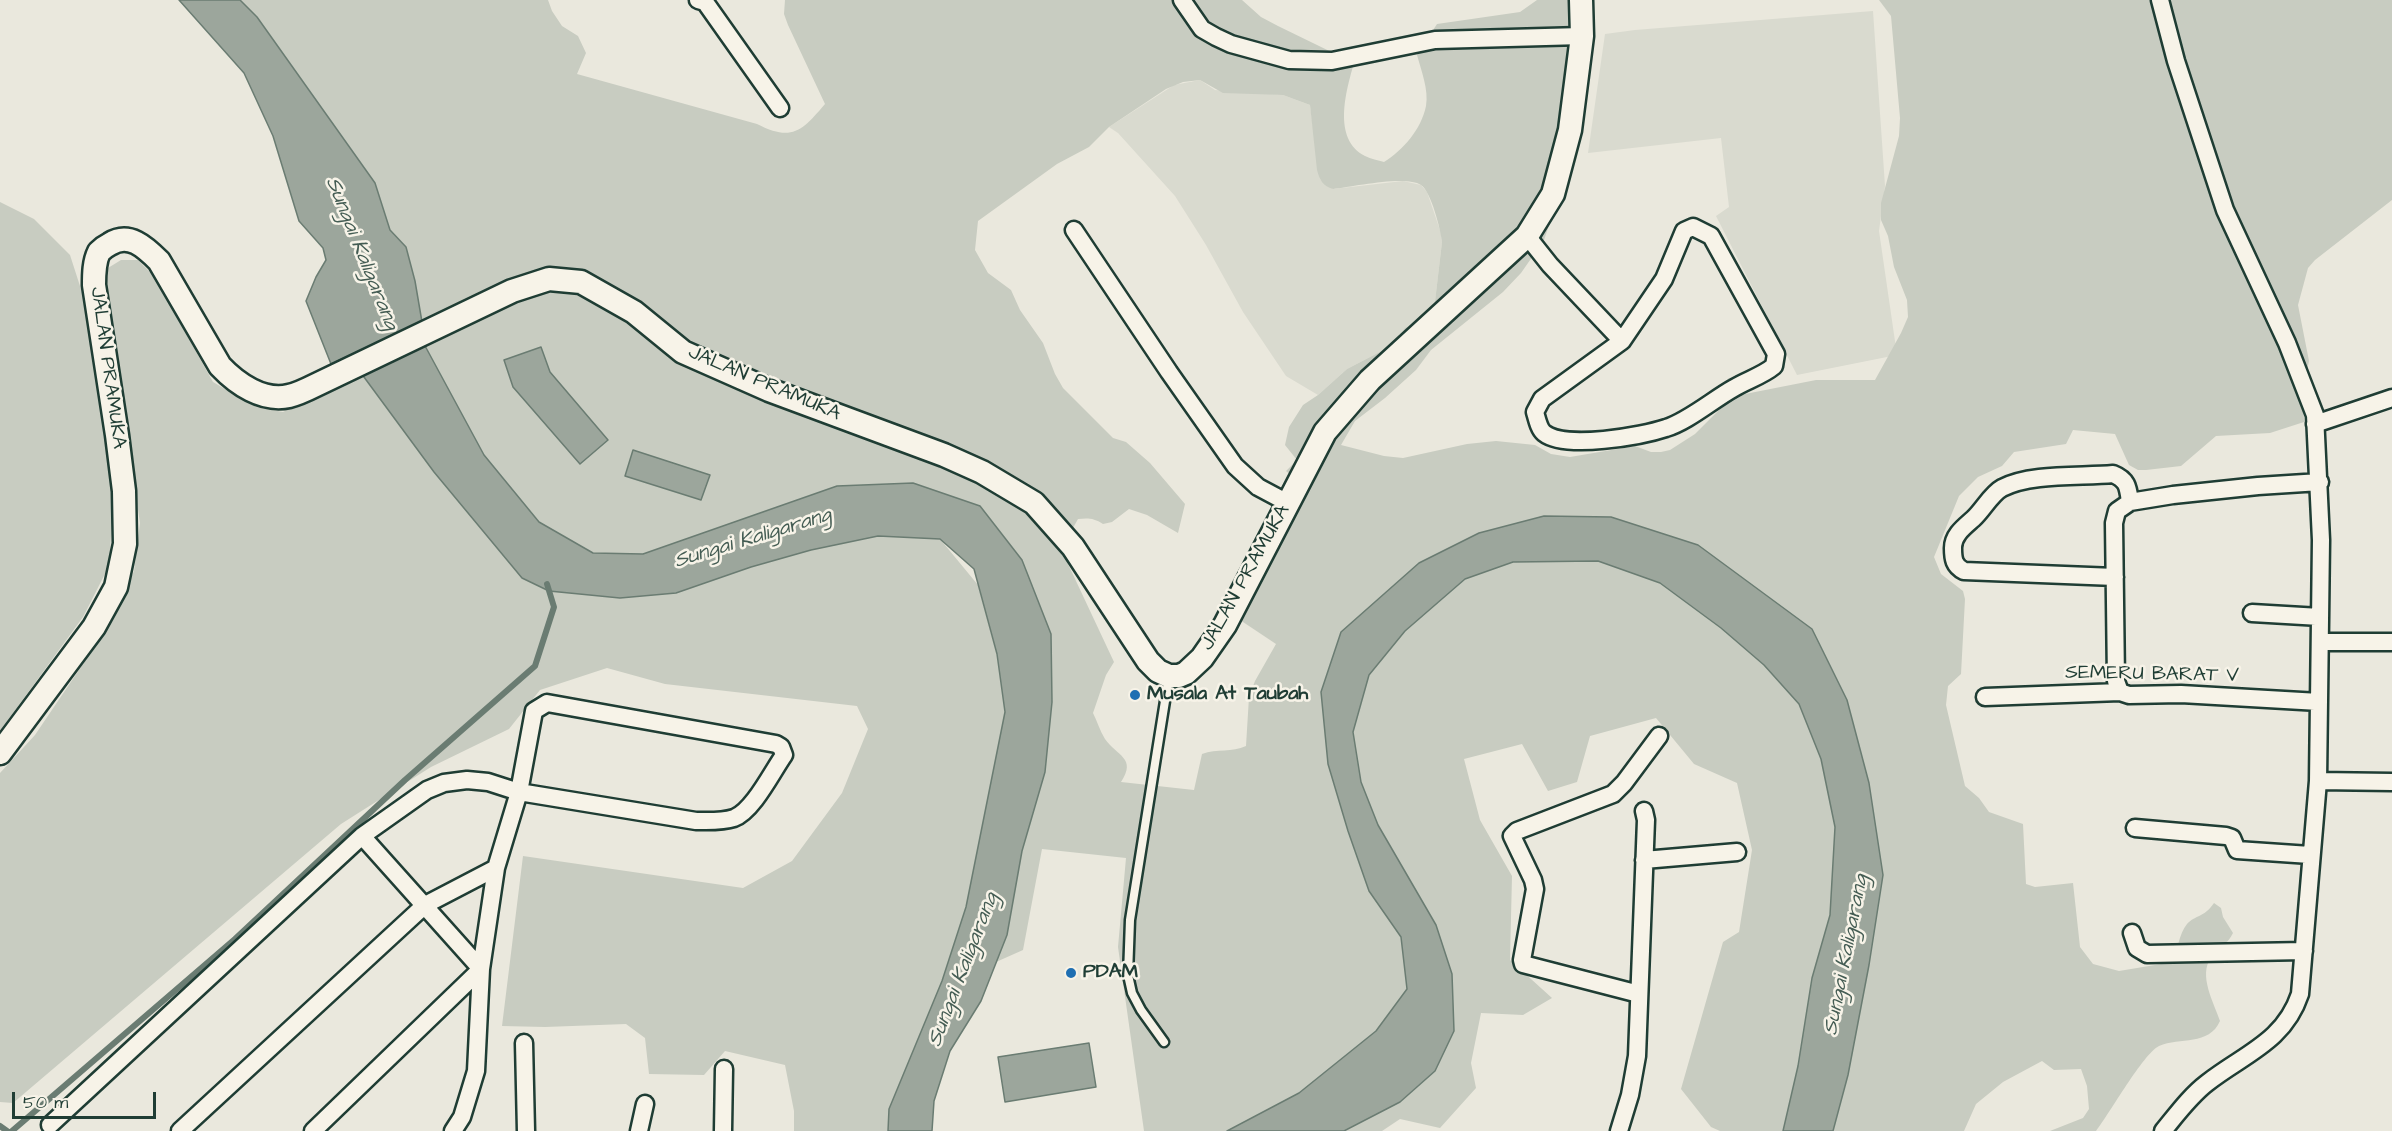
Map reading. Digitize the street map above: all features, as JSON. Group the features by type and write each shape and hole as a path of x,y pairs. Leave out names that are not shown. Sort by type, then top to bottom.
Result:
{"main road":[{"name":"JALAN PRAMUKA","path":"0,753 94,627 116,587 125,544 124,491 94,285 95,264 100,250 118,239 133,241 147,249 159,261 220,366 234,381 270,396 289,396 316,385 512,291 549,279 581,282 634,312 683,352 770,390 944,455 982,472 1034,503 1073,547 1148,662 1158,671 1169,676 1186,673 1211,646 1225,625 1325,432 1370,380 1527,236 1553,194 1567,141 1582,36 1581,0"}],"street":[{"path":"1182,0 1202,29 1216,37 1231,44 1289,60 1332,61 1435,39 1582,36"},
{"path":"2160,0 2176,61 2225,210 2287,343 2312,404 2320,482 2318,781 2300,994 2294,1012 2285,1024 2270,1039 2206,1083 2163,1131"},
{"path":"704,1 780,108"},
{"path":"1693,226 1711,236 1776,354 1774,366 1766,372 1734,388 1668,428 1595,441 1573,442 1544,433 1538,424 1535,412 1542,399 1622,341 1664,279 1684,231 1693,226"},
{"path":"1074,230 1235,466 1258,487 1288,503"},
{"path":"1527,236 1550,265 1622,341"},
{"path":"2315,424 2392,398"},
{"path":"2115,577 1964,571 1957,568 1953,558 1953,544 1963,528 2001,489 2018,483 2113,474 2122,477 2127,484 2130,502"},
{"path":"2120,692 2116,681 2114,523 2117,511 2130,502 2258,486 2320,482"},
{"path":"2252,613 2320,617"},
{"path":"2320,642 2392,642"},
{"name":"SEMERU BARAT V","path":"1984,697 2120,692 2129,695 2181,694 2319,702"},
{"path":"51,1129 362,836 427,789 444,783 467,780 488,782 519,792 696,821 731,819 746,810 784,755 784,751 776,744 547,703 534,711 519,792 495,868 481,969 476,1071 462,1117 453,1131"},
{"path":"1639,994 1523,964 1535,889 1512,836 1517,831 1613,794 1659,736"},
{"path":"2318,781 2392,782"},
{"path":"1618,1131 1630,1095 1637,1056 1644,811"},
{"path":"2135,828 2226,836 2232,838 2237,850 2310,855"},
{"path":"362,836 481,969"},
{"path":"1644,860 1737,852"},
{"path":"180,1131 425,905 495,868"},
{"path":"2132,933 2137,948 2147,954 2304,951"},
{"path":"313,1131 481,969"},
{"path":"524,1043 526,1131"},
{"path":"723,1131 724,1068"},
{"path":"639,1131 645,1104"}],"lane":[{"path":"1164,1042 1136,1001 1128,975 1130,920 1169,676"}],"shaded area":[{"path":"240,0 548,0 562,26 578,36 586,53 577,74 788,133 803,127 825,104 788,25 784,14 785,0 1242,0 1261,17 1354,63 1345,100 1344,114 1348,138 1365,156 1384,162 1398,152 1416,131 1424,115 1426,93 1417,55 1437,24 1520,12 1537,0 1589,0 1564,181 1544,240 1521,273 1503,292 1431,350 1416,370 1355,421 1341,445 1384,456 1403,458 1467,444 1496,441 1535,445 1551,454 1570,457 1635,446 1651,452 1670,450 1695,434 1721,408 1745,394 1816,380 1875,380 1908,317 1907,300 1894,267 1888,236 1881,220 1881,203 1899,136 1900,118 1891,16 1879,0 2392,0 2392,200 2315,260 2308,268 2298,305 2309,361 2303,391 2304,422 2270,433 2216,436 2181,466 2146,470 2138,470 2129,465 2115,434 2073,430 2066,444 2014,452 2002,466 1978,477 1959,496 1934,557 1941,574 1963,591 1965,599 1961,674 1948,686 1946,705 1965,786 1979,798 1989,812 2023,824 2026,884 2035,887 2073,883 2080,947 2093,964 2119,971 2173,962 2187,924 2207,911 2214,903 2221,908 2223,917 2233,933 2211,958 2206,972 2208,989 2220,1021 2215,1029 2201,1038 2167,1043 2152,1051 2096,1131 2050,1131 2083,1118 2089,1109 2087,1086 2081,1069 2054,1070 2042,1061 2003,1082 1976,1104 1964,1131 1833,1131 1848,1075 1869,965 1869,783 1847,700 1812,629 1544,516 1341,632 1321,692 1328,764 1369,891 1401,937 1407,989 1376,1031 1299,1093 1227,1131 1144,1131 1118,947 1126,858 1042,849 1023,950 996,962 1007,935 1022,851 1045,772 1052,702 1051,634 1022,560 980,506 913,483 837,486 643,554 593,553 539,522 484,455 424,344 415,281 406,247 390,230 375,183 257,17","holes":["1200,80 1223,93 1283,95 1310,105 1317,170 1324,185 1333,189 1391,181 1413,182 1421,185 1432,203 1442,242 1434,310 1429,317 1405,328 1395,344 1347,369 1303,405 1289,427 1285,445 1297,460 1286,471 1308,489 1240,620 1276,644 1255,681 1249,697 1246,746 1202,754 1194,790 1121,782 1127,768 1126,762 1105,739 1093,713 1106,675 1114,662 1061,549 1078,519 1091,519 1103,524 1112,522 1129,509 1147,515 1178,533 1185,504 1150,463 1126,442 1113,438 1063,388 1043,343 1020,310 1011,290 988,273 975,250 978,221 1057,164 1089,147 1109,127 1166,89 1183,82"]},
{"path":"1873,11 1885,186 1879,231 1897,355 1797,375 1716,216 1729,207 1721,138 1588,153 1605,34"},
{"path":"1200,80 1215,90 1283,95 1310,105 1320,179 1333,189 1403,181 1421,185 1427,192 1442,242 1434,310 1395,344 1347,369 1318,395 1286,376 1243,312 1206,245 1175,196 1118,133 1109,127 1174,85"},
{"path":"0,202 34,219 70,255 88,311 114,492 109,566 83,617 0,731"},
{"path":"121,260 138,260 154,276 213,382 256,407 283,412 361,373 434,472 518,573 549,591 751,567 811,550 878,536 940,539 978,585 997,655 1005,712 966,907 942,981 889,1109 888,1131 794,1131 794,1111 785,1065 725,1051 704,1075 649,1074 645,1038 626,1024 502,1026 523,856 743,888 792,861 842,793 868,729 857,706 665,684 607,668 540,690 509,729 431,767 341,824 13,1103 0,1102 0,773 35,735 112,621 134,571 140,523 105,292 108,268"},
{"path":"1598,561 1660,582 1721,628 1764,665 1799,704 1821,759 1835,827 1830,915 1812,978 1798,1066 1783,1131 1720,1131 1711,1127 1681,1089 1723,942 1739,932 1752,850 1737,783 1694,764 1656,718 1590,736 1577,782 1548,791 1522,744 1464,759 1480,820 1512,876 1510,960 1552,998 1523,1015 1481,1013 1471,1063 1476,1088 1440,1128 1400,1119 1382,1131 1344,1131 1400,1102 1435,1071 1454,1031 1436,925 1378,825 1361,782 1353,732 1369,675 1405,631 1465,579 1513,562"}],"water":[{"name":"Sungai Kaligarang","path":"179,0 240,0 257,17 375,183 390,230 406,247 422,322 331,364 306,301 326,260 323,248 299,221 273,136 244,73"},
{"name":"Sungai Kaligarang","path":"424,344 484,455 539,522 593,553 643,554 837,486 913,483 980,506 1022,560 1051,634 1052,702 1045,772 1022,851 1007,935 981,1001 950,1051 934,1101 932,1131 888,1131 889,1109 942,981 966,907 1005,712 997,654 974,569 940,539 878,536 811,550 751,567 676,593 620,598 549,591 522,578 434,472 361,373"},
{"path":"541,347 550,372 608,440 580,464 513,387 504,360"},
{"path":"633,450 710,475 701,500 625,476"},
{"name":"Sungai Kaligarang","path":"1544,516 1611,517 1698,545 1812,629 1847,700 1869,783 1883,875 1848,1075 1833,1131 1783,1131 1798,1066 1812,978 1830,915 1835,827 1821,759 1799,704 1764,665 1721,628 1660,583 1598,561 1513,562 1465,579 1405,631 1369,675 1353,732 1361,782 1378,825 1436,925 1452,974 1454,1031 1435,1071 1400,1102 1344,1131 1227,1131 1299,1093 1376,1031 1407,989 1401,937 1369,891 1328,764 1321,692 1341,632 1419,563 1479,533"},
{"path":"1089,1043 1096,1087 1005,1102 998,1057"}],"waterway":[{"path":"12,1131 235,939 405,780 535,666 554,607 547,584"},
{"path":"0,1126 7,1131"}],"place":[{"name":"Musala At Taubah","path":"1135,695"},
{"name":"PDAM","path":"1071,973"}]}
